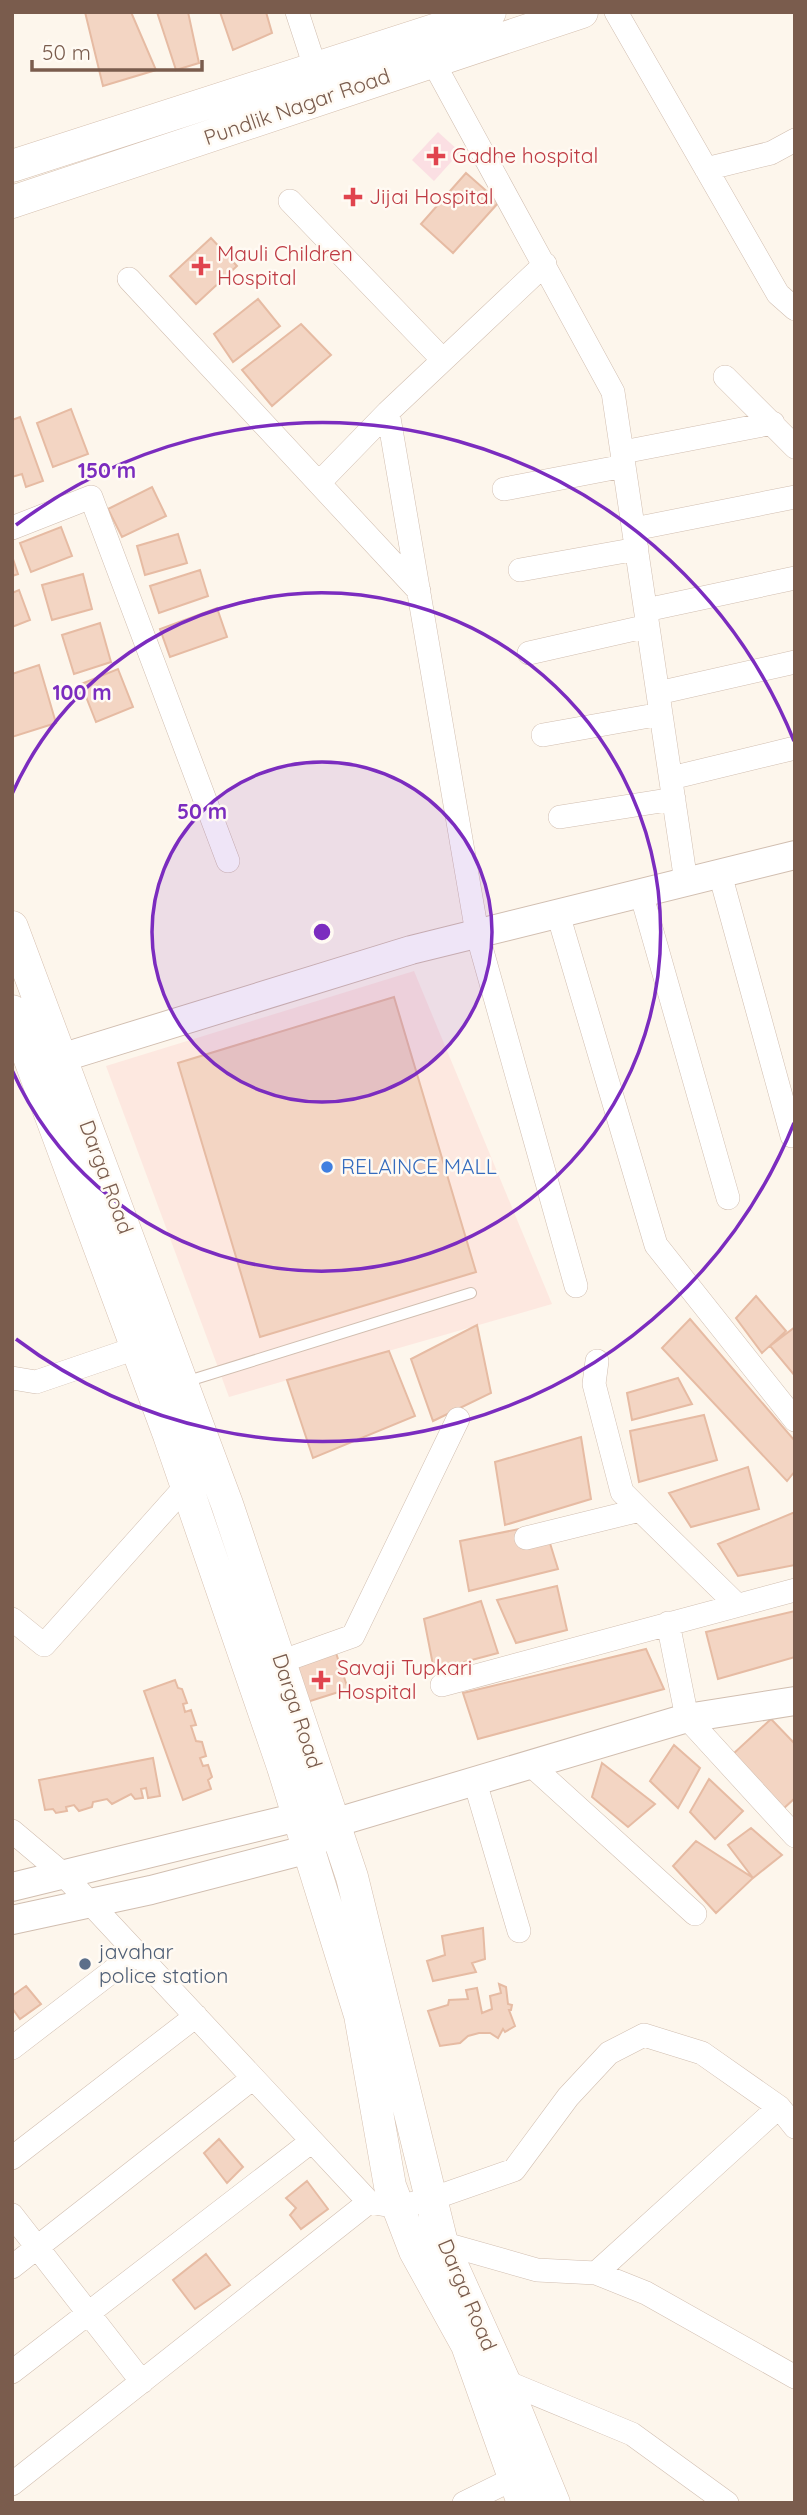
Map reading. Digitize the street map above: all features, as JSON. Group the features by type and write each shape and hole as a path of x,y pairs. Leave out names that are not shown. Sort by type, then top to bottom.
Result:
{"main road":[{"name":"Pundlik Nagar Road","path":"12,202 93,175 425,48 490,12"},
{"name":"Pundlik Nagar Road","path":"12,166 316,67 425,48 575,13"},
{"path":"83,143 93,175"},
{"name":"Darga Road","path":"12,927 215,1472 352,1877 442,2243 504,2381 526,2482"},
{"name":"Darga Road","path":"12,1012 20,1050 136,1348 186,1486 309,1849 360,2015 390,2186 384,2205 415,2251 467,2345 526,2482 554,2503"}],"street":[{"path":"297,12 316,67"},
{"path":"616,12 778,294 795,309"},
{"path":"425,48 613,392 686,882"},
{"path":"706,169 771,153 795,140"},
{"path":"290,201 443,360"},
{"path":"319,484 388,412 545,264"},
{"path":"129,279 419,591"},
{"path":"725,377 795,447"},
{"path":"388,412 477,933 576,1286"},
{"path":"504,489 773,423"},
{"path":"520,570 795,497"},
{"path":"12,528 91,498 228,860"},
{"path":"529,653 795,578"},
{"path":"543,736 660,704 795,662"},
{"path":"560,817 672,788 795,748"},
{"path":"20,1050 61,1058 411,950 795,855"},
{"path":"720,874 792,1136"},
{"path":"641,893 728,1198"},
{"path":"558,914 656,1245 795,1420"},
{"path":"12,1378 36,1382 136,1348"},
{"path":"597,1361 594,1384 622,1492 736,1604"},
{"path":"280,1662 353,1636 458,1419"},
{"path":"12,1619 44,1646 186,1486 215,1472"},
{"path":"526,1538 640,1510"},
{"path":"442,1685 795,1590"},
{"path":"668,1623 687,1718 795,1836"},
{"path":"12,1887 298,1817 334,1824 687,1718 795,1700"},
{"path":"531,1765 695,1914"},
{"path":"475,1782 519,1931"},
{"path":"12,1920 151,1890 309,1849 334,1824"},
{"path":"12,1831 63,1874 312,2141 384,2205"},
{"path":"12,2048 136,1953"},
{"path":"12,2158 196,2017"},
{"path":"12,2484 142,2382 384,2205 431,2199 514,2170 568,2097 610,2053 644,2035 702,2053 779,2107 795,2127"},
{"path":"12,2267 253,2078"},
{"path":"596,2273 779,2107"},
{"path":"12,2372 312,2141"},
{"path":"12,2215 142,2382"},
{"path":"442,2243 537,2270 596,2273 646,2293 795,2377"},
{"path":"504,2381 632,2434 727,2503"},
{"path":"464,2503 526,2482"}],"lane":[{"path":"183,1383 471,1293"}],"shaded area":[{"name":"Gadhe hospital","path":"438,132 460,152 434,181 412,160"},
{"path":"414,971 552,1304 229,1397 106,1066"}],"building":[{"path":"85,12 131,12 156,70 103,86"},
{"path":"157,12 188,12 199,63 176,70"},
{"path":"220,12 266,12 272,33 233,50"},
{"path":"466,173 499,202 453,253 421,224"},
{"path":"211,238 237,266 196,304 170,276"},
{"path":"258,299 280,326 233,362 214,334"},
{"path":"301,324 331,355 272,406 242,370"},
{"path":"71,409 88,454 53,467 37,423"},
{"path":"20,417 43,481 26,487 22,474 12,477 12,420"},
{"path":"152,487 166,516 122,537 108,509"},
{"path":"61,527 72,556 31,572 20,543"},
{"path":"178,534 187,563 145,575 137,546"},
{"path":"12,556 18,574 12,576"},
{"path":"200,570 208,596 159,613 150,586"},
{"path":"83,574 92,609 52,620 42,585"},
{"path":"19,590 30,620 12,627 12,593"},
{"path":"217,608 227,637 170,657 160,629"},
{"path":"100,623 111,662 74,674 62,635"},
{"path":"39,665 56,723 12,737 12,674"},
{"path":"118,669 133,707 96,722 81,684"},
{"name":"RELAINCE MALL","path":"394,997 476,1272 260,1337 178,1063"},
{"path":"756,1296 786,1331 762,1353 736,1318"},
{"path":"690,1319 795,1441 795,1471 787,1481 662,1348"},
{"path":"477,1325 491,1393 433,1421 411,1359"},
{"path":"795,1327 795,1376 770,1346"},
{"path":"389,1351 415,1416 313,1458 287,1380"},
{"path":"678,1378 692,1404 632,1420 627,1393"},
{"path":"704,1415 717,1460 639,1482 630,1431"},
{"path":"581,1437 591,1499 505,1525 495,1462"},
{"path":"748,1467 759,1509 691,1527 669,1493"},
{"path":"795,1512 795,1565 738,1576 718,1544"},
{"path":"544,1524 558,1569 469,1591 460,1541"},
{"path":"557,1586 567,1630 516,1643 497,1600"},
{"path":"481,1601 498,1653 434,1670 424,1619"},
{"path":"795,1611 795,1657 718,1679 706,1632"},
{"path":"646,1649 664,1689 478,1739 463,1693"},
{"path":"335,1650 348,1689 304,1703 292,1664"},
{"path":"175,1680 187,1703 183,1704 185,1712 191,1710 196,1725 191,1726 196,1741 202,1742 206,1756 200,1758 203,1766 208,1765 212,1777 208,1780 211,1789 183,1800 144,1691"},
{"path":"771,1719 795,1744 795,1798 783,1809 733,1754"},
{"path":"674,1745 700,1768 678,1808 650,1781"},
{"path":"153,1758 160,1796 148,1798 146,1788 141,1789 143,1798 135,1799 131,1794 112,1804 107,1799 93,1802 92,1807 79,1811 74,1805 66,1807 67,1811 56,1813 53,1809 45,1810 39,1780"},
{"path":"602,1763 655,1804 628,1827 592,1797"},
{"path":"709,1779 743,1811 715,1839 690,1812"},
{"path":"751,1828 782,1855 753,1878 728,1845"},
{"path":"696,1841 753,1878 716,1913 673,1866"},
{"path":"483,1928 485,1959 472,1963 476,1972 433,1981 427,1961 445,1955 442,1936"},
{"path":"499,1984 506,1987 508,2004 512,2005 509,2010 515,2026 505,2032 503,2029 498,2038 490,2033 479,2033 468,2036 460,2043 440,2046 428,2011 448,2005 449,2000 468,1999 466,1990 477,1988 482,2013 492,2009 490,1996 501,1993"},
{"path":"26,1986 41,2004 20,2019 12,2008 12,1996"},
{"path":"219,2139 243,2167 227,2183 204,2153"},
{"path":"307,2181 328,2209 301,2229 290,2215 296,2208 286,2198"},
{"path":"206,2254 230,2285 195,2309 173,2280"}],"place":[{"name":"Gadhe hospital","path":"436,156"},
{"name":"Jijai Hospital","path":"353,197"},
{"name":"Mauli Children Hospital","path":"201,266"},
{"name":"RELAINCE MALL","path":"327,1167"},
{"name":"Savaji Tupkari Hospital","path":"321,1680"},
{"name":"javahar police station","path":"85,1964"}]}
